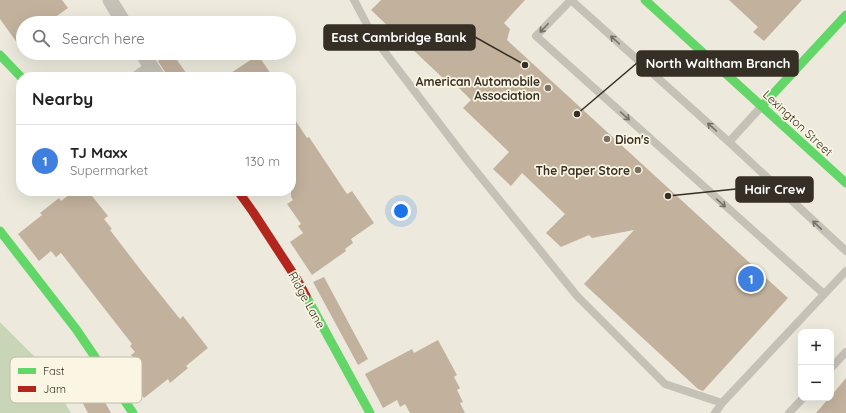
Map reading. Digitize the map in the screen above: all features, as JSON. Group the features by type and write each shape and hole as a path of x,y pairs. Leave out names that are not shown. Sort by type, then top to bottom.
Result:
{"street":[{"path":"110,0 120,16"},
{"name":"Lexington Street","path":"645,0 846,183"},
{"path":"762,106 846,15"},
{"path":"0,56 16,73"},
{"path":"147,60 154,72"},
{"name":"Ridge Lane","path":"242,196 298,281 370,413"},
{"path":"0,231 76,329 95,357"},
{"path":"125,403 132,413"}],"lane":[{"path":"354,0 374,38 467,160 577,296 665,384 722,403"},
{"path":"824,294 536,36 571,0 729,142 846,251"},
{"path":"729,142 762,106"},
{"path":"715,413 722,403 846,271"},
{"path":"834,365 846,352"},
{"path":"789,413 800,401"}],"green space":[{"path":"0,322 35,357 10,357 10,403 65,403 71,413 0,413"}],"building":[{"path":"0,0 62,0 68,8 57,16 16,16 16,41 0,19"},
{"path":"381,0 525,0 504,23 510,29 507,40 788,298 703,391 698,389 584,284 634,230 592,238 589,235 561,247 546,233 565,214 522,173 511,186 493,169 509,152 463,108 471,100 450,79 447,82 371,10"},
{"path":"729,0 802,0 764,41 753,32 758,27"},
{"path":"177,60 185,72 165,72 158,61"},
{"path":"250,60 261,60 270,72 232,72"},
{"path":"296,122 307,138 309,137 347,194 352,191 374,223 351,239 353,243 345,249 346,251 312,275 290,242 303,233 298,226 301,224 287,204 293,200 291,197 296,196"},
{"path":"68,196 92,196 108,216 104,219 112,229 110,230 180,319 183,316 208,348 186,366 188,368 170,383 168,379 144,398 142,396 142,357 133,357 131,355 135,352 130,346 132,344 61,253 56,257 51,251 39,261 18,234 42,215 40,213 59,198 61,201"},
{"path":"324,277 368,359 358,365 313,282"},
{"path":"438,340 457,375 454,377 460,388 457,390 463,402 460,403 465,413 410,413 405,404 400,407 397,400 383,408 365,374 412,349 414,353"},
{"path":"846,378 846,413 816,413 826,401 834,401 834,392"},
{"path":"83,403 105,403 111,413 88,413"}],"traffic: fast":[{"path":"645,0 846,183"},
{"path":"762,106 846,15"},
{"path":"0,55 16,72"},
{"path":"0,231 76,329 95,357"},
{"path":"306,296 370,413"},
{"path":"126,403 133,413"}],"traffic: jam":[{"path":"242,196 298,281 306,296"}],"place":[{"name":"East Cambridge Bank","path":"525,65"},
{"name":"American Automobile Association","path":"548,88"},
{"name":"North Waltham Branch","path":"577,114"},
{"name":"Dion's","path":"607,139"},
{"name":"The Paper Store","path":"638,170"},
{"name":"Hair Crew","path":"668,196"},
{"name":"TJ Maxx","path":"751,279"}]}
